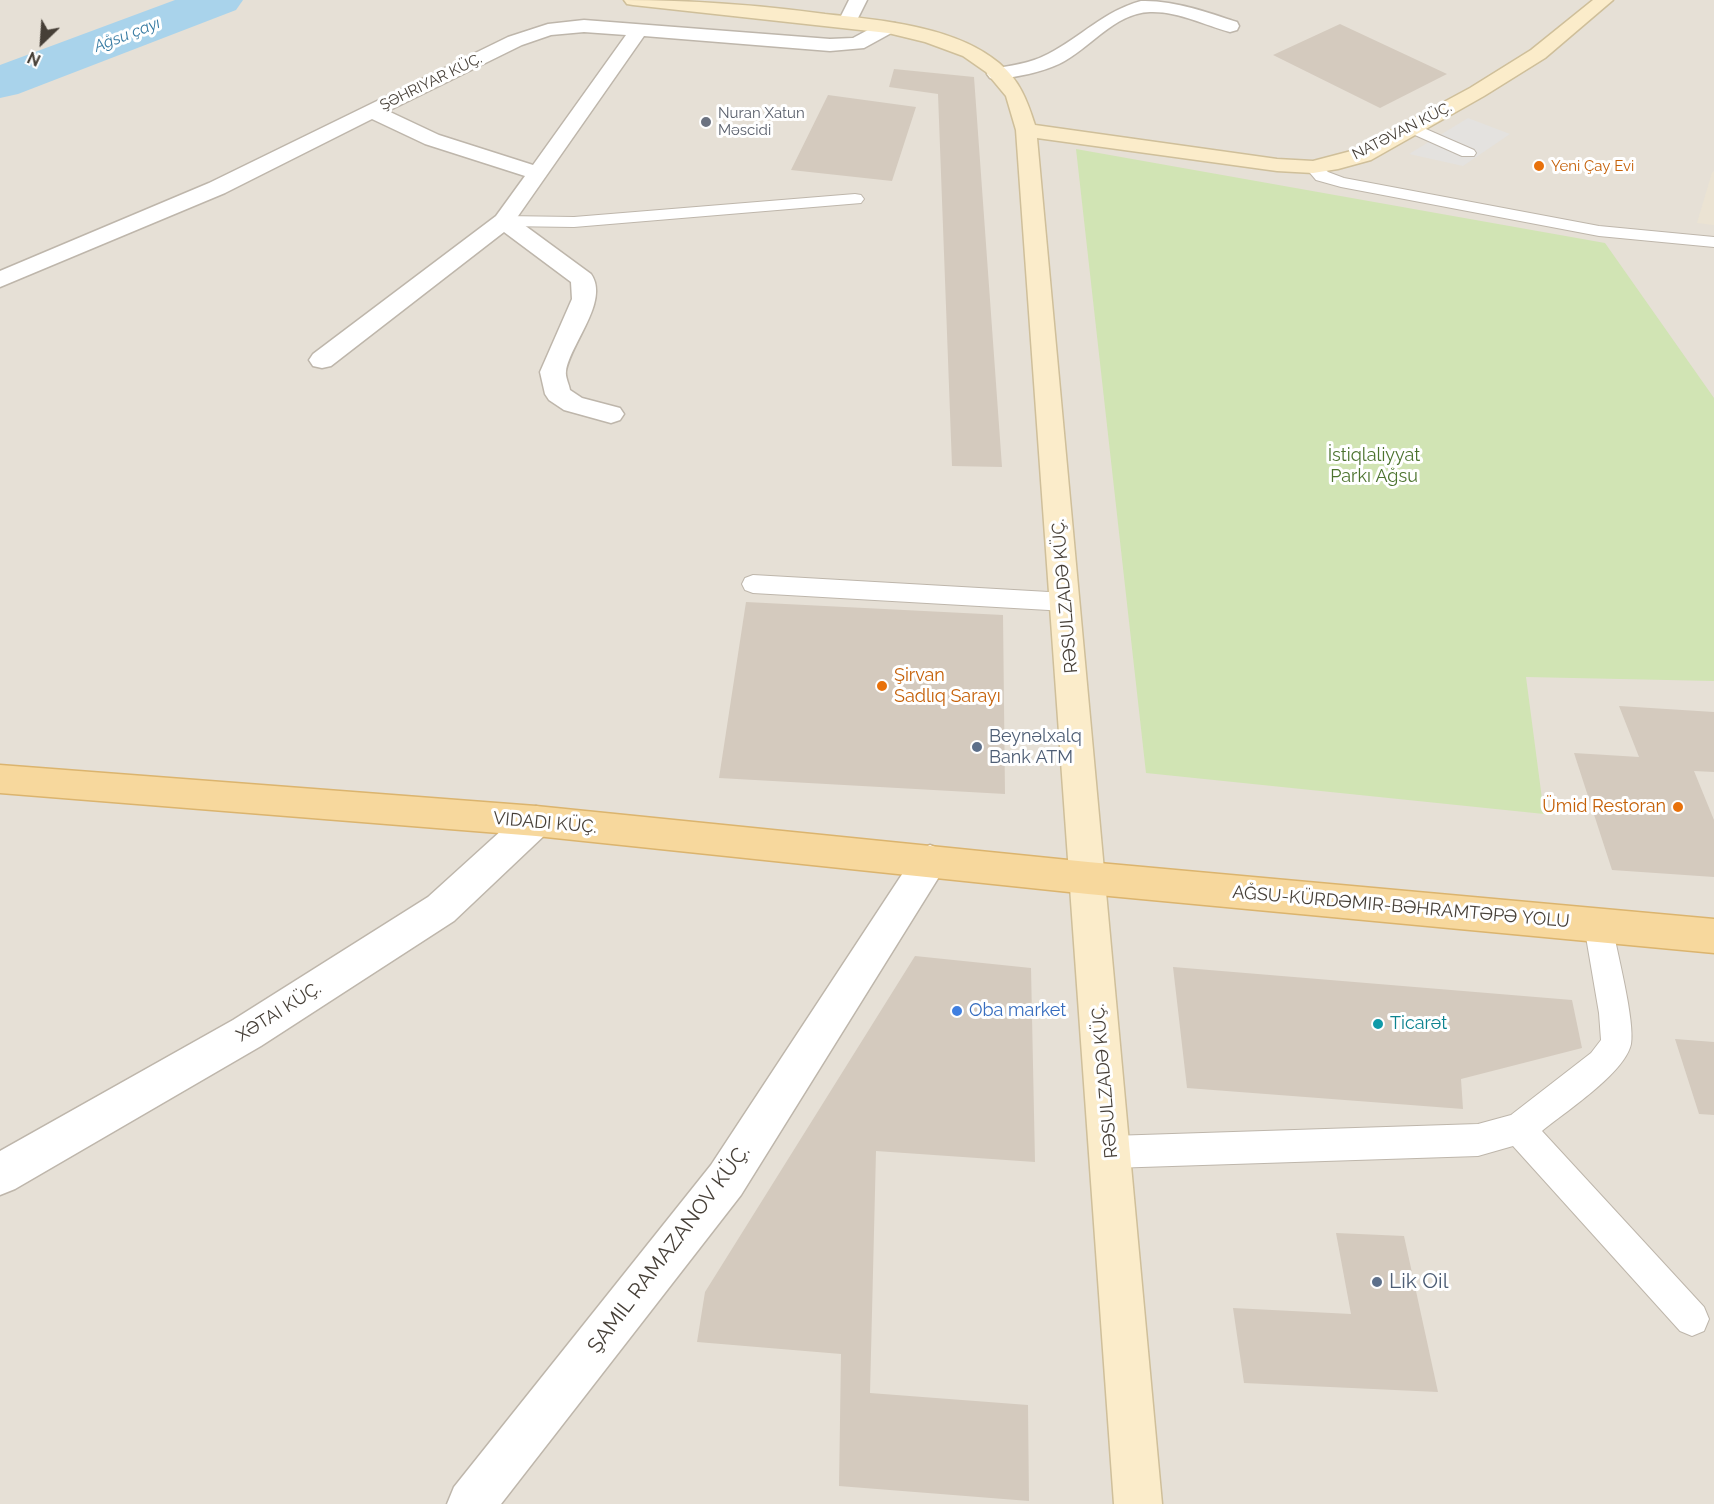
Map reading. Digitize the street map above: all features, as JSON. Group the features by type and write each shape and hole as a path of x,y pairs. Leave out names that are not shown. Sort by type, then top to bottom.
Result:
{"main road":[{"name":"RƏSULZADƏ KÜÇ.","path":"633,0 853,11 888,27 932,38 970,52 993,68 1016,94 1026,130 1138,1504"},
{"name":"NATƏVAN KÜÇ.","path":"1026,130 1277,165 1313,167 1338,163 1363,155 1477,92 1538,54 1604,0"},
{"name":"VIDADI KÜÇ.","path":"0,779 536,821 1088,878"},
{"name":"AĞSU-KÜRDƏMIR-BƏHRAMTƏPƏ YOLU","path":"1088,878 1714,936"}],"street":[{"path":"997,74 1033,67 1057,58 1119,15 1142,7 1165,7 1230,26"},
{"name":"ŞƏHRIYAR KÜÇ.","path":"0,280 217,188 515,41 548,30 584,26 830,45 857,44 888,27"},
{"path":"322,360 504,221 639,30"},
{"path":"372,111 397,126 439,144 537,173"},
{"path":"504,221 583,279 584,299 553,372 558,394 573,404 611,414"},
{"name":"XƏTAI KÜÇ.","path":"0,1174 247,1033 441,909 536,821"},
{"name":"ŞAMIL RAMAZANOV KÜÇ.","path":"471,1504 726,1180 930,861"}],"lane":[{"path":"1412,128 1468,153"},
{"path":"1313,167 1322,176 1341,182 1599,231 1714,242"},
{"path":"504,221 574,222 855,199"},
{"path":"753,584 1066,602"},
{"path":"1111,1152 1478,1140 1519,1129 1602,1064 1616,1044 1614,1013 1598,925"},
{"path":"1519,1129 1692,1319"}],"shaded area":[{"path":"0,0 1714,0 1714,1504 0,1504"},
{"path":"1468,118 1510,134 1463,166 1409,154"},
{"path":"1714,171 1714,225 1697,223 1712,173"}],"green space":[{"name":"İstiqlaliyyat Parkı Ağsu","path":"1076,149 1605,243 1714,398 1714,681 1526,677 1544,814 1146,773"}],"building":[{"path":"1340,24 1447,74 1380,108 1273,55"},
{"path":"894,69 974,77 1002,467 952,466 938,94 889,87"},
{"path":"828,95 916,107 892,181 791,170"},
{"path":"746,602 1003,615 1005,794 719,778"},
{"path":"1619,706 1714,712 1714,772 1694,771 1714,820 1714,877 1612,870 1574,753 1639,757"},
{"path":"915,956 1031,968 1035,1162 876,1151 870,1393 1028,1405 1029,1501 839,1486 841,1354 697,1342 705,1292"},
{"name":"Ticarət","path":"1173,967 1572,1000 1582,1048 1461,1079 1463,1109 1187,1088"},
{"path":"1675,1039 1714,1042 1714,1115 1699,1114"},
{"path":"1336,1233 1404,1236 1438,1392 1244,1383 1233,1308 1351,1314"}],"waterway":[{"name":"Ağsu çayı","path":"0,83 219,0"}],"place":[{"name":"Nuran Xatun Məscidi","path":"706,122"},
{"name":"Yeni Çay Evi","path":"1539,166"},
{"name":"Şirvan Sadlıq Sarayı","path":"882,686"},
{"name":"Beynəlxalq Bank ATM","path":"977,747"},
{"name":"Ümid Restoran","path":"1678,807"},
{"name":"Oba market","path":"957,1011"},
{"name":"Ticarət","path":"1378,1024"},
{"name":"Lik Oil","path":"1377,1282"}]}
